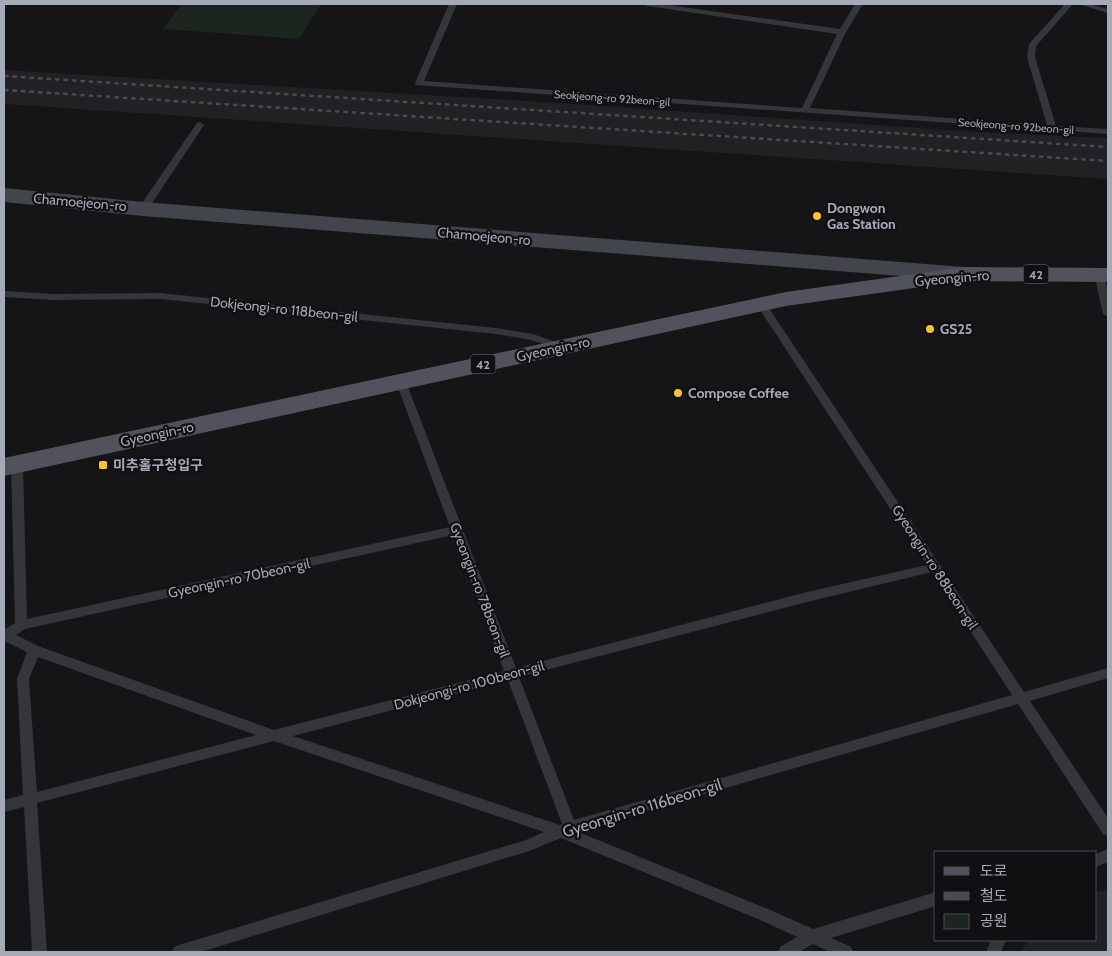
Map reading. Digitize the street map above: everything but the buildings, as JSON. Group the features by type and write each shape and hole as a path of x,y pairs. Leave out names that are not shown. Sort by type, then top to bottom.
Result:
{"main road":[{"name":"Chamoejeon-ro","path":"4,195 143,208 964,274"},
{"name":"Gyeongin-ro","path":"10,465 762,305 964,274 1103,274"}],"lane":[{"name":"Seokjeong-ro 92beon-gil","path":"453,4 419,83 1108,132"},
{"path":"648,4 842,32"},
{"path":"805,111 842,32 860,4"},
{"path":"1052,128 1031,57 1032,46 1069,4"},
{"path":"1082,4 1108,11"},
{"path":"143,208 200,124"},
{"path":"1103,274 1108,314"},
{"name":"Dokjeongi-ro 118beon-gil","path":"4,294 53,297 160,296 496,331 533,337 562,347"},
{"name":"Gyeongin-ro 88beon-gil","path":"762,305 1108,830"},
{"name":"Gyeongin-ro 78beon-gil","path":"401,382 512,674 565,829"},
{"path":"10,465 21,625"},
{"name":"Gyeongin-ro 70beon-gil","path":"458,530 21,625 5,636 34,650 275,736 565,829 763,914 846,952"},
{"name":"Dokjeongi-ro 100beon-gil","path":"4,806 807,597 935,567"},
{"path":"34,650 23,679 39,952"},
{"name":"Gyeongin-ro 116beon-gil","path":"179,952 519,848 565,829 1108,673"},
{"path":"785,952 812,937 934,901"}],"shaded area":[{"path":"4,70 544,102 977,132 1108,138 1108,179 4,104"},
{"path":"1108,890 1108,952 1021,952 1027,941 1097,941 1097,892"}],"green space":[{"path":"181,4 321,4 299,39 163,29"}],"railway":[{"path":"4,76 1108,147"},
{"path":"4,90 1108,161"}],"place":[{"name":"Dongwon Gas Station","path":"817,216"},
{"name":"GS25","path":"930,329"},
{"name":"Compose Coffee","path":"678,393"},
{"name":"미추홀구청입구","path":"103,465"}]}
